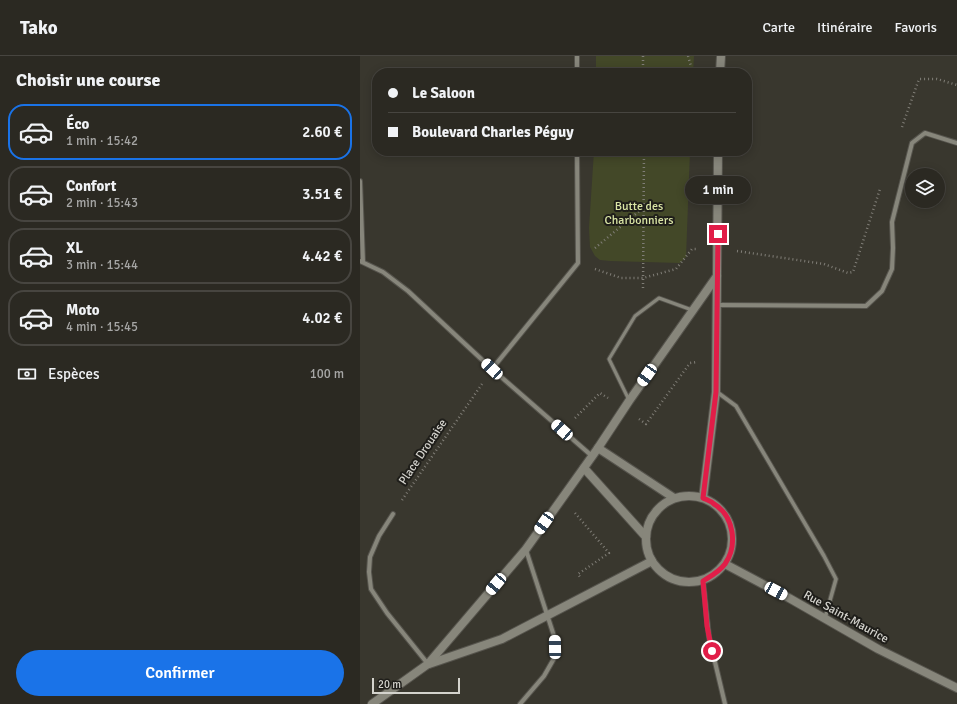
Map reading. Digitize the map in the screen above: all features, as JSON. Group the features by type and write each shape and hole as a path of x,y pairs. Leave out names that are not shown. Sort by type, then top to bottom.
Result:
{"main road":[{"path":"720,68 721,56"},
{"path":"703,498 716,392 718,156"},
{"path":"372,704 428,664 526,549 593,456 629,401 717,276"},
{"path":"598,448 674,498"},
{"path":"584,468 646,537"},
{"path":"689,496 703,498 715,504 724,513 731,526 733,539 731,552 725,564 715,574 703,581 693,583 670,579 660,571 652,561 647,549 646,537 649,524 663,504 674,498 689,496"},
{"path":"428,664 502,639 652,561"},
{"name":"Rue Saint-Maurice","path":"725,564 878,649 957,688"}],"street":[{"path":"577,56 577,68"},
{"path":"716,305 866,306 882,291 892,270 892,222 912,144 925,133 957,143"},
{"path":"492,369 578,263 577,156"},
{"path":"360,180 361,262 383,272 408,291 492,369 593,456"},
{"path":"716,392 736,406 836,579 825,619"},
{"path":"393,514 379,536 370,557 369,572 371,588 387,613 428,664"},
{"path":"520,704 544,676 556,655 555,639 526,549"},
{"path":"703,581 709,637 725,704"}],"lane":[{"path":"629,401 609,359 634,316 659,298 692,310"}],"path":[{"path":"643,56 644,68"},
{"path":"688,56 692,68"},
{"path":"901,130 919,79 937,79 957,85"},
{"path":"643,278 644,156"},
{"path":"578,263 622,278 643,278 676,269 692,249 718,248 824,264 848,273 853,272 881,188"},
{"path":"578,263 644,208"},
{"name":"Place Drouaise","path":"393,514 492,369"},
{"path":"562,497 609,553 578,574 591,592"}],"green space":[{"path":"596,56 694,56 693,68 596,68"},
{"name":"Butte des Charbonniers","path":"594,156 690,156 686,257 680,263 600,260 595,256 590,247 589,228"}],"route":[{"path":"712,651 707,626 703,581 715,574 725,564 731,552 733,539 731,526 724,513 715,504 703,498 716,392 718,234"}]}
